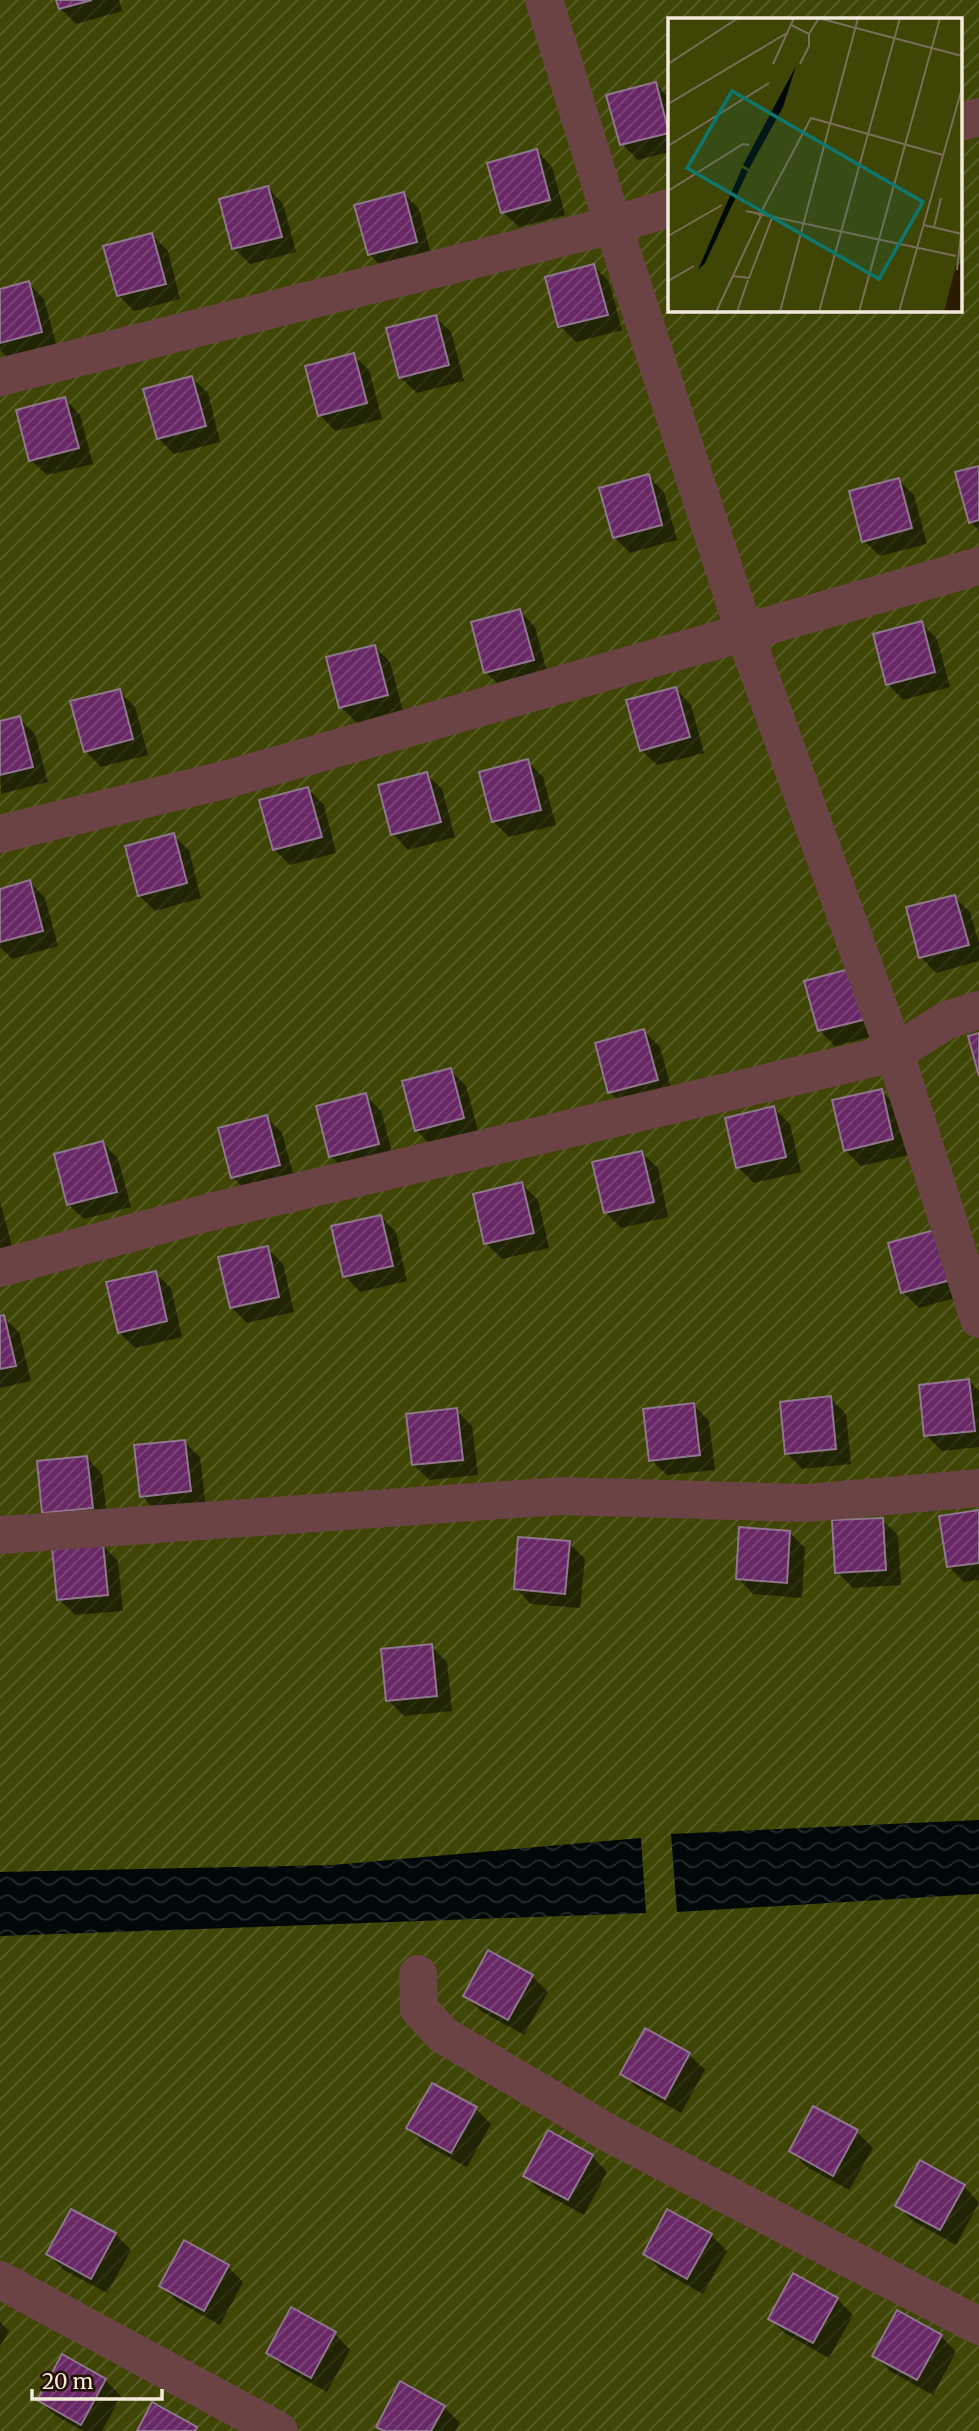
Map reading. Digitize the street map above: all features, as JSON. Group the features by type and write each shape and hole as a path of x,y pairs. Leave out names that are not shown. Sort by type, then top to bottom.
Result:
{"lane":[{"path":"544,0 613,225 744,631 895,1053 979,1319"},
{"path":"962,121 979,117"},
{"path":"0,377 613,225 668,208"},
{"path":"0,834 228,779 979,566"},
{"path":"0,1268 210,1212 895,1053 947,1020 979,1010"},
{"path":"0,1535 561,1496 807,1503 979,1488"},
{"path":"418,1974 419,2009 443,2035 612,2135 979,2326"},
{"path":"0,2280 279,2431"}],"green space":[{"path":"0,0 979,0 979,2431 0,2431"}],"water":[{"path":"979,1820 979,1894 677,1912 671,1834"},
{"path":"641,1838 646,1913 0,1936 0,1872 332,1865"}],"building":[{"path":"56,0 92,0 59,9"},
{"path":"656,82 668,133 620,145 606,95"},
{"path":"537,149 550,200 501,213 487,163"},
{"path":"268,186 282,237 232,249 219,199"},
{"path":"404,192 417,242 368,255 354,205"},
{"path":"152,233 166,284 117,296 103,246"},
{"path":"594,264 608,315 558,327 545,277"},
{"path":"29,281 42,332 0,343 0,289"},
{"path":"436,315 449,365 399,378 386,328"},
{"path":"354,353 367,403 318,416 305,366"},
{"path":"192,376 206,426 157,439 143,389"},
{"path":"65,397 79,448 29,461 16,410"},
{"path":"979,466 979,520 969,523 955,472"},
{"path":"649,474 662,525 613,538 599,488"},
{"path":"899,478 912,528 862,542 849,491"},
{"path":"520,609 534,660 484,673 471,622"},
{"path":"922,621 935,672 886,685 873,634"},
{"path":"375,645 388,695 339,708 326,657"},
{"path":"676,687 690,737 640,751 626,700"},
{"path":"120,689 133,739 84,752 70,701"},
{"path":"20,716 33,767 0,775 0,721"},
{"path":"528,759 541,810 492,822 479,772"},
{"path":"427,772 441,822 391,835 378,785"},
{"path":"308,787 322,837 273,850 259,800"},
{"path":"174,833 187,883 138,896 125,846"},
{"path":"30,880 43,931 0,942 0,889"},
{"path":"955,895 969,945 919,958 906,907"},
{"path":"853,968 867,1019 818,1031 804,981"},
{"path":"644,1029 658,1080 608,1093 595,1043"},
{"path":"979,1033 979,1076 968,1036"},
{"path":"451,1068 464,1118 415,1131 402,1081"},
{"path":"882,1089 893,1139 844,1151 832,1100"},
{"path":"366,1093 379,1144 329,1157 316,1106"},
{"path":"774,1106 786,1157 736,1168 725,1118"},
{"path":"267,1115 280,1165 231,1178 218,1128"},
{"path":"103,1141 117,1192 67,1205 54,1154"},
{"path":"642,1151 654,1202 604,1213 592,1162"},
{"path":"522,1182 534,1233 484,1244 473,1194"},
{"path":"381,1215 393,1266 343,1277 331,1226"},
{"path":"938,1229 951,1280 901,1293 888,1243"},
{"path":"268,1246 279,1297 230,1308 218,1257"},
{"path":"156,1271 167,1321 118,1333 106,1282"},
{"path":"4,1315 16,1366 0,1369 0,1316"},
{"path":"969,1379 975,1431 924,1436 919,1385"},
{"path":"831,1396 836,1449 785,1454 780,1402"},
{"path":"694,1403 700,1455 649,1461 643,1409"},
{"path":"457,1408 463,1460 412,1465 406,1414"},
{"path":"185,1440 191,1491 140,1497 134,1445"},
{"path":"87,1456 93,1508 42,1513 37,1461"},
{"path":"979,1510 979,1563 947,1567 939,1516"},
{"path":"883,1518 886,1570 835,1573 832,1520"},
{"path":"739,1527 790,1531 787,1583 736,1579"},
{"path":"518,1537 570,1541 565,1594 514,1589"},
{"path":"103,1543 108,1595 57,1600 52,1548"},
{"path":"432,1644 437,1696 386,1701 381,1649"},
{"path":"488,1950 533,1975 508,2020 463,1996"},
{"path":"645,2028 690,2053 665,2099 620,2074"},
{"path":"432,2083 477,2107 451,2153 406,2128"},
{"path":"813,2106 858,2130 833,2176 789,2151"},
{"path":"548,2130 593,2155 568,2200 523,2176"},
{"path":"920,2160 965,2185 940,2230 895,2206"},
{"path":"71,2209 116,2233 91,2279 46,2254"},
{"path":"667,2209 712,2234 687,2279 643,2254"},
{"path":"184,2240 229,2265 204,2311 159,2286"},
{"path":"793,2273 838,2298 813,2343 768,2319"},
{"path":"291,2307 336,2332 311,2378 266,2353"},
{"path":"897,2310 942,2335 917,2380 872,2356"},
{"path":"62,2354 106,2379 81,2425 37,2400"},
{"path":"400,2381 445,2406 431,2431 384,2431 376,2427"},
{"path":"152,2402 197,2427 195,2431 137,2431"}]}
